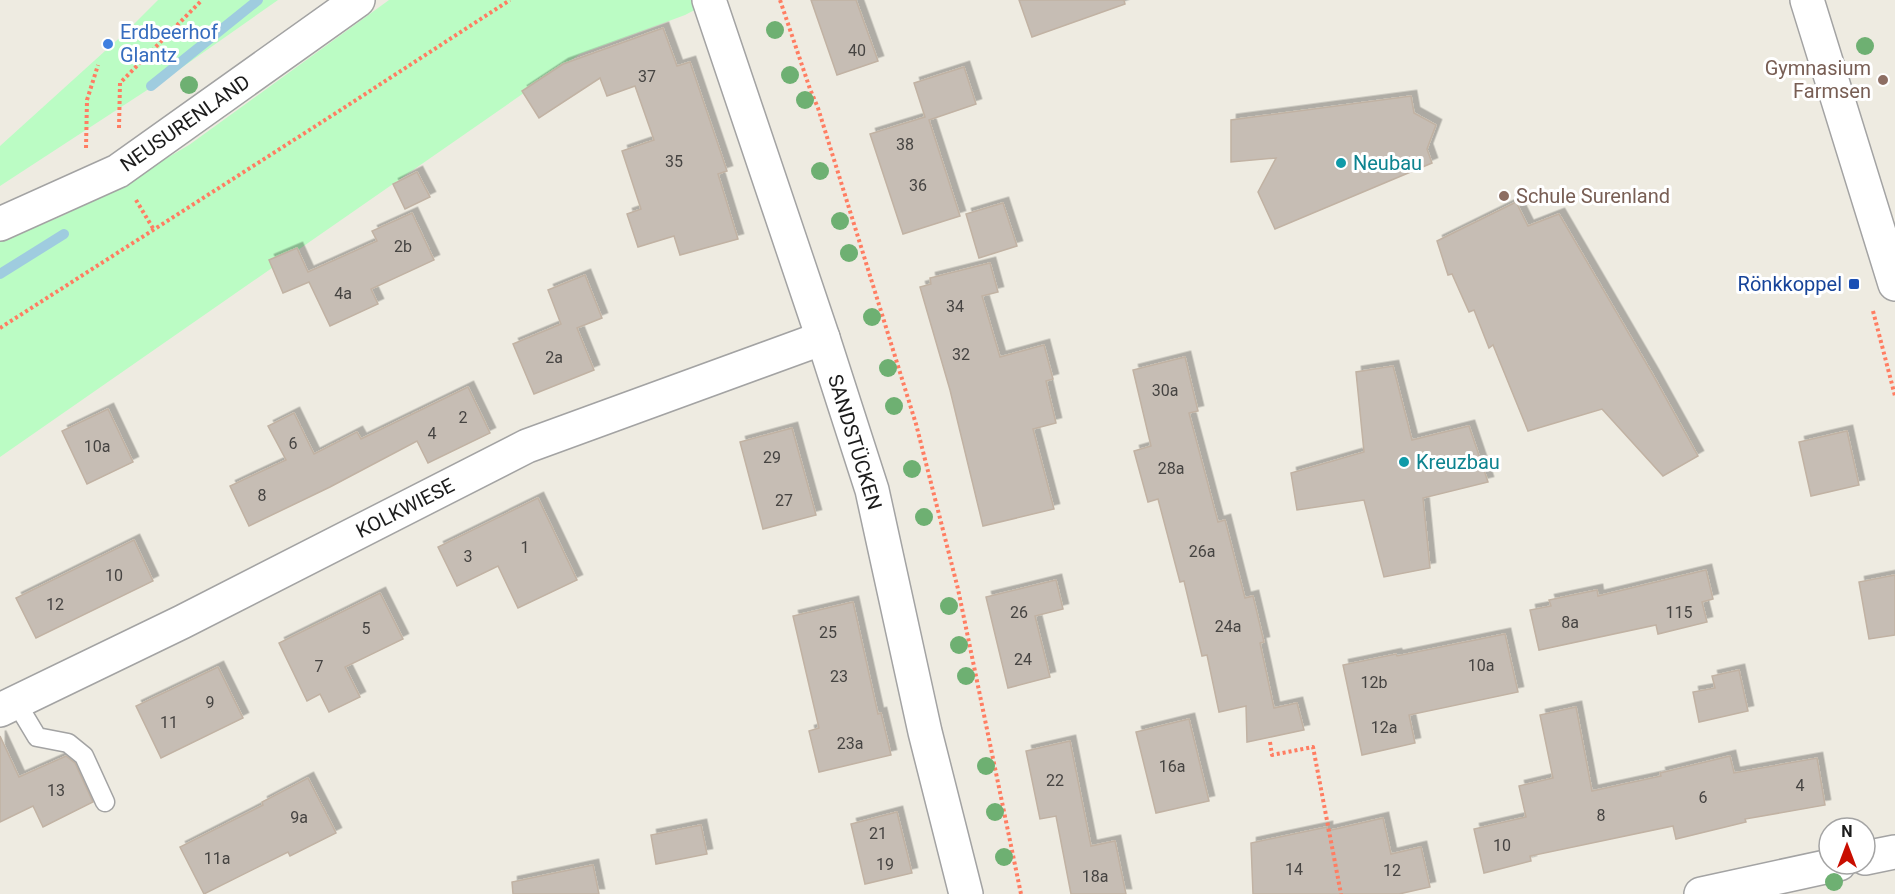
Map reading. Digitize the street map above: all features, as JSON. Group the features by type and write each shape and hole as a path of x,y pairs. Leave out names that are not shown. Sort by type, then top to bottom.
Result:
{"street":[{"name":"NEUSURENLAND","path":"0,224 118,171 358,0"},
{"name":"SANDSTÜCKEN","path":"709,0 872,490 925,732 966,894"},
{"path":"1807,0 1895,284"},
{"name":"KOLKWIESE","path":"8,706 210,608 527,446 823,338"},
{"path":"1877,856 1895,852"},
{"path":"1701,894 1817,869"}],"lane":[{"path":"8,706 37,737 68,743 84,756 105,802"}],"path":[{"path":"0,328 510,0"},
{"path":"780,0 818,108 916,424 958,589 1021,894"},
{"path":"86,185 87,100 98,65"},
{"path":"1270,742 1272,755 1313,747 1341,894"}],"green space":[{"path":"158,0 278,0 184,66 0,186 0,146"},
{"path":"389,0 714,0 685,15 580,54 0,457 0,242 62,216 113,190 189,145"}],"building":[{"path":"811,0 856,0 878,61 837,75"},
{"path":"1019,0 1124,0 1125,4 1032,37"},
{"path":"663,28 677,66 690,62 727,171 718,174 738,239 680,255 674,236 638,247 627,214 641,209 622,151 654,140 635,86 607,96 600,78 539,118 522,91 563,64"},
{"path":"964,67 976,104 929,120 960,216 903,234 870,134 925,117 914,83"},
{"name":"Neubau","path":"1411,96 1414,113 1436,125 1427,149 1432,163 1275,229 1258,192 1276,158 1231,162 1231,120"},
{"path":"417,172 430,197 405,209 393,184"},
{"path":"1516,202 1528,226 1559,214 1698,456 1663,476 1602,409 1528,431 1493,345 1489,348 1474,310 1469,312 1452,274 1448,275 1437,241"},
{"path":"1003,203 1017,246 979,258 966,214"},
{"path":"412,213 434,260 371,289 378,304 330,326 309,282 283,293 269,260 297,248 308,272 377,241 372,231"},
{"path":"990,263 998,292 982,296 1000,357 1044,345 1053,379 1046,381 1056,423 1033,429 1054,509 983,526 950,390 920,287 931,284 930,278"},
{"path":"585,275 602,318 577,328 594,370 534,394 513,344 561,324 548,290"},
{"path":"1185,357 1198,411 1189,413 1218,522 1225,520 1245,598 1253,596 1264,642 1260,643 1274,708 1297,703 1304,730 1247,742 1246,706 1219,712 1207,655 1202,656 1184,581 1180,582 1158,499 1148,502 1134,451 1151,446 1133,370"},
{"name":"Kreuzbau","path":"1393,366 1412,440 1469,426 1488,482 1423,498 1430,568 1384,577 1364,500 1297,510 1291,473 1364,452 1356,372"},
{"path":"468,387 490,433 428,463 417,441 249,526 230,486 286,460 268,426 294,413 314,454 357,432 361,439"},
{"path":"108,409 133,462 87,484 62,431"},
{"path":"792,428 816,515 763,529 740,442"},
{"path":"1847,431 1859,485 1811,496 1799,442"},
{"path":"538,498 577,580 518,608 498,566 457,586 438,547"},
{"path":"134,540 153,581 36,638 16,598"},
{"path":"1706,570 1713,599 1702,602 1707,622 1658,634 1656,625 1539,650 1530,610 1551,606 1549,600 1597,590 1598,596"},
{"path":"1895,575 1895,635 1869,639 1859,582"},
{"path":"1056,580 1063,609 1035,616 1050,677 1008,688 986,597"},
{"path":"380,593 403,639 345,667 360,697 329,712 320,694 307,701 279,643"},
{"path":"853,602 878,714 881,713 891,755 819,772 809,731 819,728 793,616"},
{"path":"1505,634 1518,692 1409,715 1415,743 1362,755 1343,665"},
{"path":"218,667 243,718 161,758 136,706"},
{"path":"1739,670 1748,711 1699,722 1693,692 1715,688 1712,676"},
{"path":"1576,707 1592,791 1661,776 1660,773 1730,756 1734,773 1817,758 1825,805 1745,819 1746,822 1676,839 1673,826 1530,856 1531,861 1484,873 1474,829 1526,817 1519,786 1553,778 1540,715"},
{"path":"1189,719 1209,801 1156,813 1136,732"},
{"path":"0,736 19,777 66,756 75,763 93,802 43,827 33,806 0,822"},
{"path":"1070,741 1091,846 1115,841 1126,894 1071,894 1056,816 1040,819 1026,751"},
{"path":"308,778 336,833 290,856 288,852 204,894 180,847 263,805 262,802"},
{"path":"897,812 912,873 865,884 851,824"},
{"path":"1383,818 1391,854 1421,847 1430,887 1399,894 1253,894 1251,843 1327,827 1327,831"},
{"path":"701,825 707,854 656,864 651,835"},
{"path":"593,865 599,894 513,894 512,882"}],"waterway":[{"path":"151,86 258,0"},
{"path":"0,274 64,234"}],"place":[{"name":"Erdbeerhof Glantz","path":"108,44"},
{"name":"Gymnasium Farmsen","path":"1883,80"},
{"name":"Neubau","path":"1341,163"},
{"name":"Schule Surenland","path":"1504,196"},
{"name":"Rönkkoppel","path":"1854,284"},
{"name":"Kreuzbau","path":"1404,462"}]}
